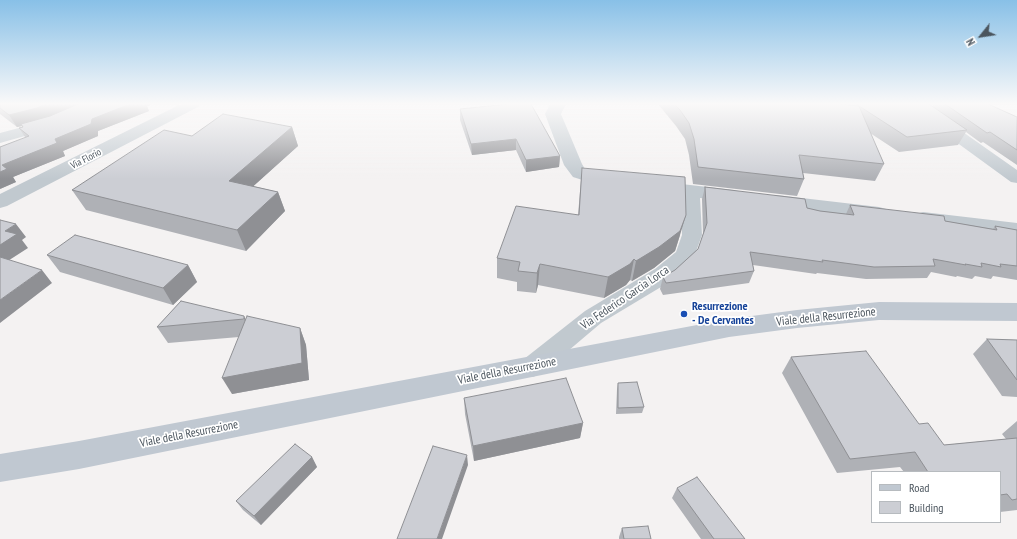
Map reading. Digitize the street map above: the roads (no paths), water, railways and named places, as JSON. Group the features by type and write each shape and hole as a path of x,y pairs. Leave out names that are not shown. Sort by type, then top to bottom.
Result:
{"street":[{"path":"0,138 32,129"},
{"name":"Via Florio","path":"0,202 144,129"},
{"path":"559,129 574,165 579,173 595,179 690,192 756,198 1017,230"},
{"path":"948,129 1017,178"},
{"name":"Via Federico Garcia Lorca","path":"533,366 594,317 663,275 685,255 692,235 690,192"},
{"name":"Viale della Resurrezione","path":"0,468 79,455 729,328 797,318 879,311 1017,312"}],"place":[{"name":"Resurrezione - De Cervantes","path":"684,314"}]}
